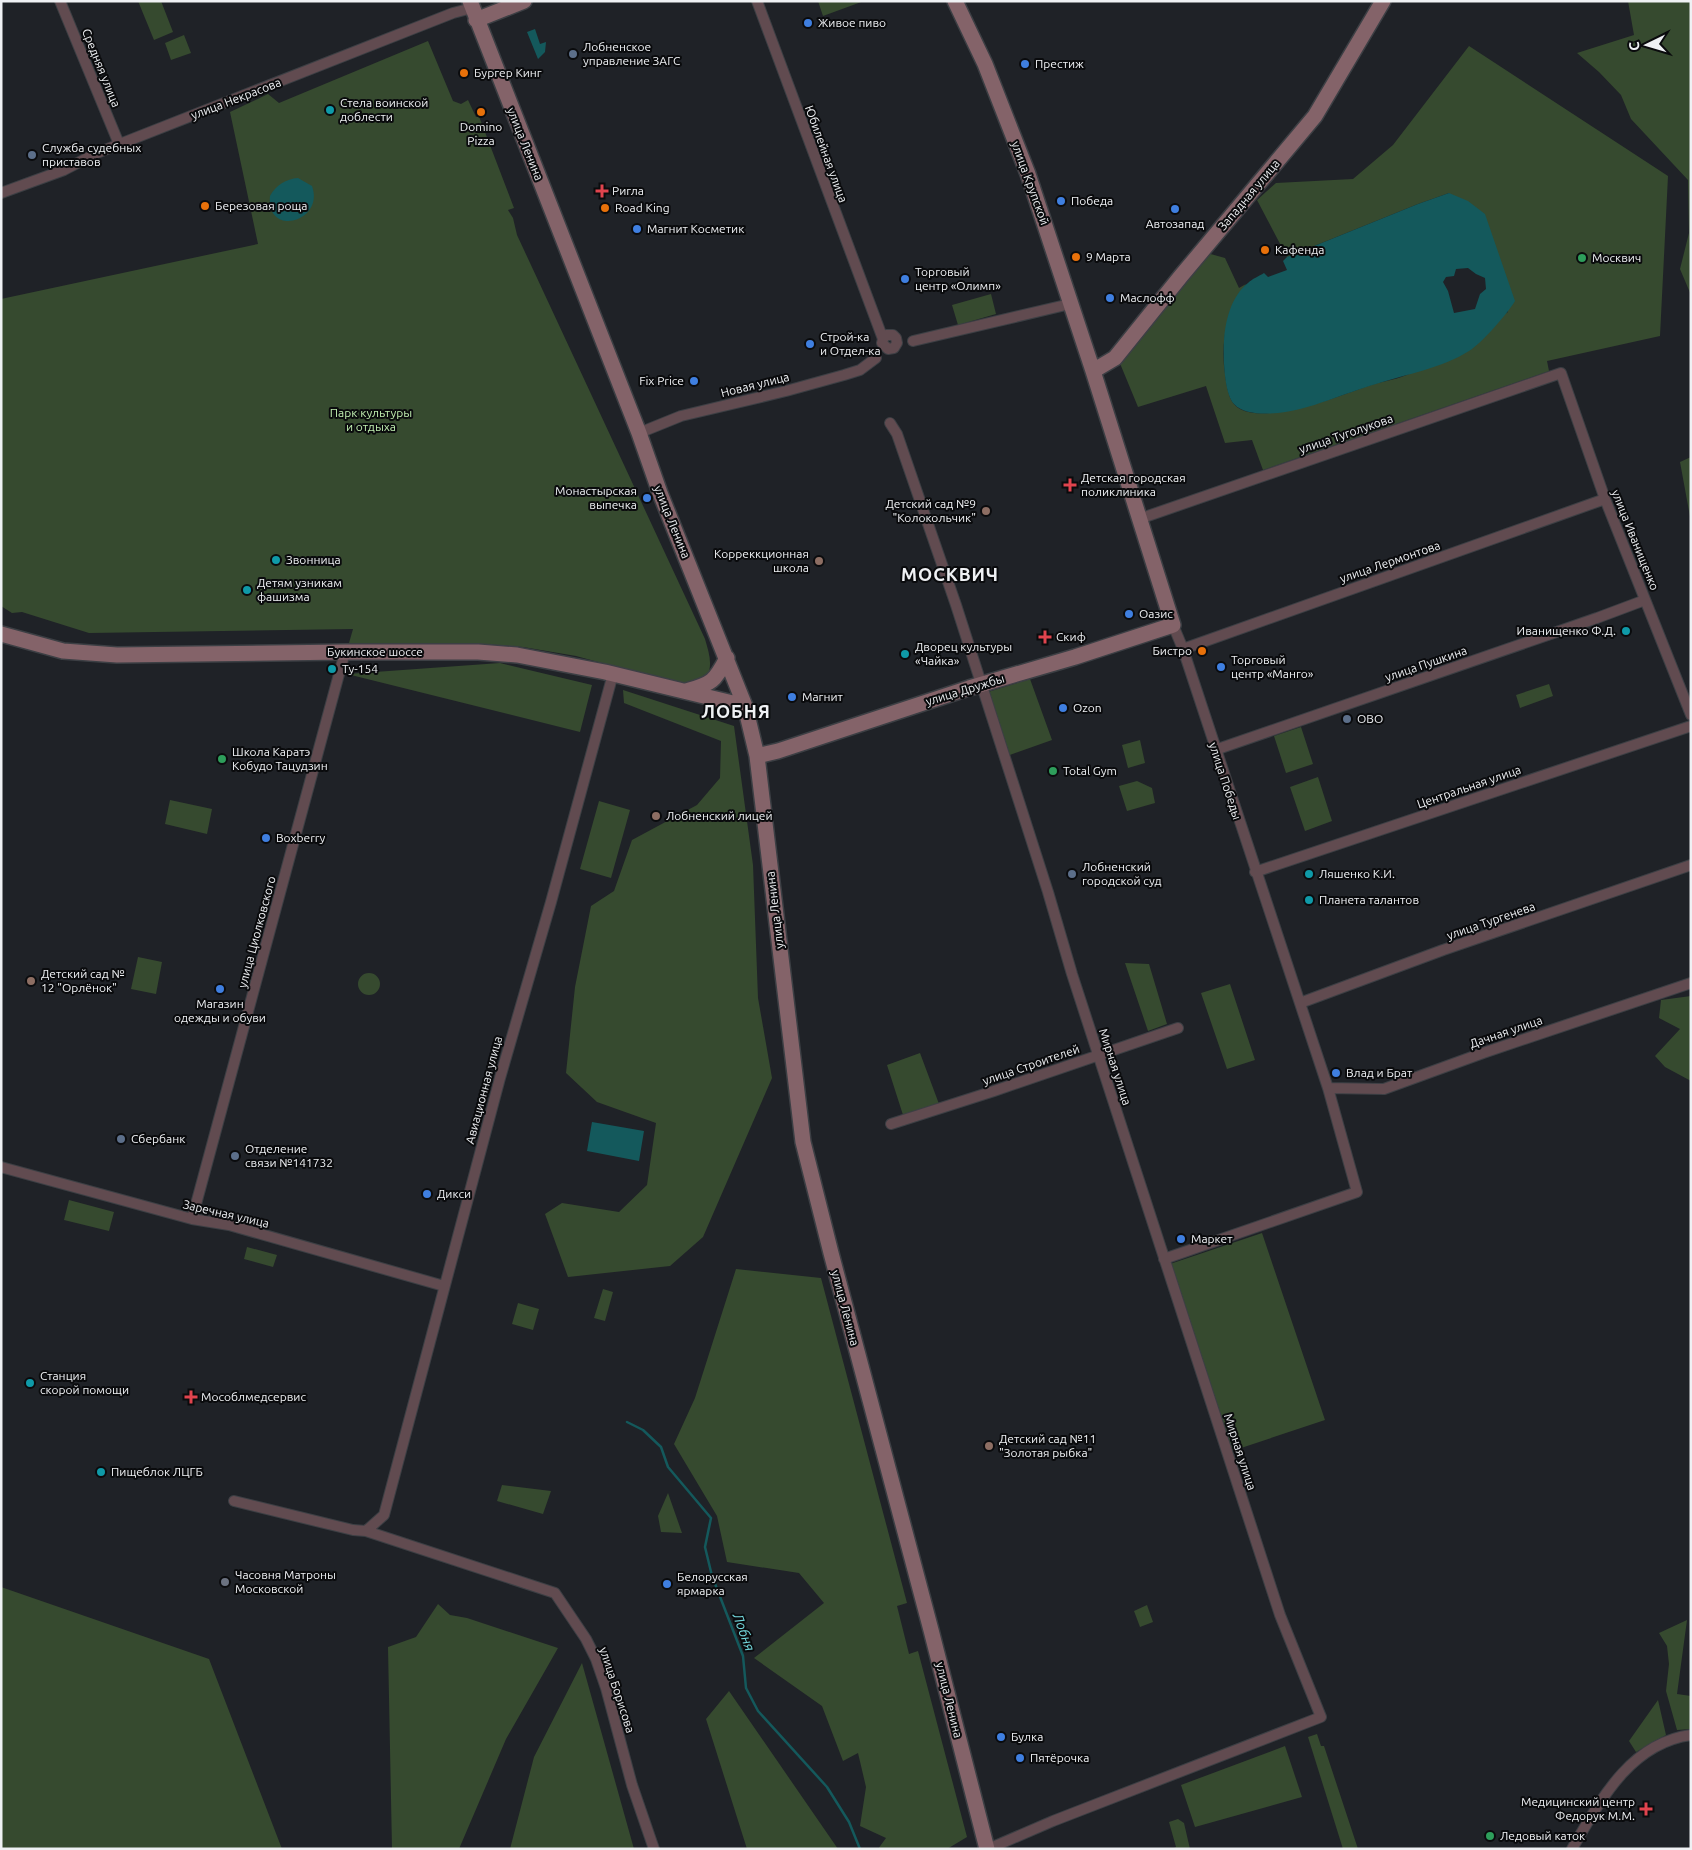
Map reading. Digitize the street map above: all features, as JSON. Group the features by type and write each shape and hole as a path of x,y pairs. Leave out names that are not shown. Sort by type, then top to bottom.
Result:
{"street":[{"name":"Средняя улица","path":"60,1 119,144"},
{"name":"улица Некрасова","path":"1,192 64,170 97,152 453,13 524,1"},
{"name":"Юбилейная улица","path":"757,1 872,315 890,342"},
{"name":"улица Крупской","path":"955,1 985,64 1028,174 1093,370"},
{"name":"Западная улица","path":"1093,370 1115,358 1315,116 1383,1"},
{"name":"улица Ленина","path":"473,10 639,433 660,493 745,706 757,756 803,1142 988,1849"},
{"path":"890,342 913,341 1070,304"},
{"name":"Новая улица","path":"639,433 681,416 786,391 860,370 876,358 890,342"},
{"name":"улица Победы","path":"1093,370 1173,625 1183,649 1255,872 1328,1088 1357,1192 1164,1259"},
{"name":"улица Туголукова","path":"1139,519 1560,373"},
{"name":"улица Иванищенко","path":"1560,373 1605,499 1691,715"},
{"name":"Мирная улица","path":"890,423 897,434 956,605 1098,1055 1280,1615 1321,1718 1053,1821 988,1849"},
{"name":"улица Лермонтова","path":"1183,649 1605,499"},
{"name":"улица Пушкина","path":"1215,750 1645,600"},
{"name":"улица Дружбы","path":"757,756 778,751 981,684 1075,657 1173,625"},
{"name":"Букинское шоссе","path":"1,634 63,650 117,655 345,652 478,652 517,655 614,674 745,706"},
{"name":"улица Циолковского","path":"192,1219 345,652"},
{"path":"684,691 703,686 717,677 727,658"},
{"name":"Авиационная улица","path":"366,1531 384,1515 502,1068 614,674"},
{"name":"Центральная улица","path":"1255,872 1691,726"},
{"name":"улица Тургенева","path":"1300,1002 1443,950 1691,865"},
{"name":"Дачная улица","path":"1328,1088 1384,1089 1483,1052 1691,983"},
{"name":"улица Строителей","path":"891,1124 1178,1028"},
{"name":"Заречная улица","path":"1,1167 192,1219 229,1226 444,1286"},
{"name":"улица Борисова","path":"234,1501 353,1530 366,1531 554,1594 586,1639 596,1659 606,1688 632,1786 654,1849"},
{"path":"1572,1849 1617,1777 1635,1759 1674,1739 1691,1735"}],"green space":[{"path":"138,1 161,1 173,32 154,40"},
{"path":"818,1 864,1 823,16"},
{"path":"1628,1 1691,1 1691,295 1680,269 1689,233 1688,180 1631,119 1621,95 1577,53 1634,35"},
{"path":"184,35 191,53 171,60 165,43"},
{"name":"Парк культуры и отдыха","path":"428,41 453,101 461,104 468,100 476,117 480,119 514,208 508,210 513,218 517,235 705,639 710,663 707,677 687,686 576,656 523,647 483,644 349,643 353,629 89,633 22,612 12,613 1,606 1,299 258,244 230,112 268,94 279,103"},
{"name":"Москвич","path":"1469,46 1668,176 1660,336 1547,361 1549,371 1263,470 1252,440 1225,443 1206,386 1138,407 1119,361 1207,253 1225,258 1239,288 1246,284 1234,305 1224,338 1227,389 1233,403 1244,411 1259,413 1279,412 1300,408 1402,377 1436,359 1508,312 1449,193 1287,257 1257,200 1276,183 1353,179 1393,145"},
{"path":"991,294 996,314 958,325 952,305"},
{"path":"1691,457 1691,522 1680,462"},
{"path":"500,663 592,685 580,732 347,674"},
{"path":"1030,679 1052,740 1007,756 988,692"},
{"path":"1549,684 1553,696 1520,708 1516,695"},
{"path":"623,690 734,726 753,865 758,998 772,1078 703,1237 670,1266 568,1277 545,1214 562,1203 619,1212 647,1185 656,1123 597,1102 566,1073 575,987 591,906 614,891 632,840 697,805 720,778 721,741 624,703"},
{"path":"1301,727 1313,764 1286,773 1274,736"},
{"path":"1140,740 1145,763 1128,768 1122,745"},
{"path":"1318,777 1332,821 1305,831 1290,787"},
{"path":"1137,781 1152,788 1155,803 1127,811 1119,786"},
{"path":"170,800 212,809 207,834 165,824"},
{"path":"599,801 630,810 611,878 580,869"},
{"path":"138,957 162,962 156,994 131,989"},
{"path":"1125,963 1149,964 1167,1024 1148,1031"},
{"path":"369,973 377,976 380,984 377,992 369,995 361,992 358,984 361,976"},
{"path":"1230,984 1255,1060 1227,1069 1201,993"},
{"path":"1691,996 1691,1081 1665,1067 1655,1056 1680,1029 1659,1018 1661,1000"},
{"path":"920,1053 939,1104 903,1115 887,1065"},
{"path":"69,1200 114,1212 109,1231 64,1220"},
{"path":"1262,1233 1325,1420 1232,1451 1170,1264"},
{"path":"247,1247 277,1255 273,1267 244,1259"},
{"path":"736,1269 821,1278 907,1603 897,1606 909,1654 918,1651 967,1837 947,1849 878,1849 886,1838 860,1826 866,1787 858,1753 843,1761 822,1706 754,1658 824,1603 799,1573 727,1562 717,1516 674,1444 695,1398"},
{"path":"603,1289 613,1292 605,1321 594,1318"},
{"path":"518,1303 539,1309 533,1330 512,1324"},
{"path":"502,1485 551,1491 543,1514 497,1501"},
{"path":"668,1493 682,1533 661,1532 658,1516"},
{"path":"1,1587 209,1659 282,1849 1,1849"},
{"path":"438,1604 450,1615 467,1618 558,1648 506,1739 459,1849 392,1849 388,1647 416,1637"},
{"path":"1147,1605 1153,1622 1140,1627 1134,1611"},
{"path":"1687,1620 1677,1694 1691,1696 1691,1729 1677,1730 1666,1691 1669,1664 1667,1646 1659,1633"},
{"path":"582,1663 634,1849 510,1849 534,1757"},
{"path":"729,1691 838,1849 747,1849 706,1719"},
{"path":"1658,1700 1666,1735 1636,1752 1629,1741"},
{"path":"1317,1734 1321,1746 1324,1746 1358,1849 1343,1849 1308,1737"},
{"path":"1285,1746 1302,1797 1195,1827 1181,1785"},
{"path":"1178,1819 1184,1823 1190,1849 1172,1849 1176,1847 1169,1822"}],"water":[{"path":"535,29 540,44 546,42 545,52 538,59 527,32"},
{"path":"298,178 312,186 314,198 310,209 303,216 285,221 277,217 271,209 270,196 282,183"},
{"path":"1449,193 1468,201 1485,214 1515,301 1494,328 1474,347 1459,357 1314,405 1267,414 1249,412 1238,408 1231,399 1226,384 1224,341 1230,310 1242,288 1251,280 1264,273 1268,277 1287,270 1283,261 1287,257","holes":["1468,268 1485,278 1486,289 1480,294 1475,309 1454,313 1448,291 1443,282 1446,277 1454,276 1456,269"]},
{"path":"592,1122 644,1131 639,1161 587,1151"}],"waterway":[{"name":"Лобня","path":"627,1422 643,1430 661,1447 668,1467 711,1518 705,1547 712,1576 743,1656 746,1688 758,1711 827,1787 849,1822 860,1849"}],"place":[{"name":"Живое пиво","path":"808,23"},
{"name":"Лобненское управление ЗАГС","path":"573,54"},
{"name":"Престиж","path":"1025,64"},
{"name":"Бургер Кинг","path":"464,73"},
{"name":"Стела воинской доблести","path":"330,110"},
{"name":"Domino Pizza","path":"481,112"},
{"name":"Служба судебных приставов","path":"32,155"},
{"name":"Ригла","path":"602,191"},
{"name":"Победа","path":"1061,201"},
{"name":"Березовая роща","path":"205,206"},
{"name":"Road King","path":"605,208"},
{"name":"Автозапад","path":"1175,209"},
{"name":"Магнит Косметик","path":"637,229"},
{"name":"Кафенда","path":"1265,250"},
{"name":"9 Марта","path":"1076,257"},
{"name":"Москвич","path":"1582,258"},
{"name":"Торговый центр «Олимп»","path":"905,279"},
{"name":"Маслофф","path":"1110,298"},
{"name":"Строй-ка и Отдел-ка","path":"810,344"},
{"name":"Fix Price","path":"694,381"},
{"name":"Детская городская поликлиника","path":"1070,485"},
{"name":"Монастырская выпечка","path":"647,498"},
{"name":"Детский сад №9 \"Колокольчик\"","path":"986,511"},
{"name":"Звонница","path":"276,560"},
{"name":"Корреккционная школа","path":"819,561"},
{"name":"Детям узникам фашизма","path":"247,590"},
{"name":"Оазис","path":"1129,614"},
{"name":"Иванищенко Ф.Д.","path":"1626,631"},
{"name":"Скиф","path":"1045,637"},
{"name":"Бистро","path":"1202,651"},
{"name":"Дворец культуры «Чайка»","path":"905,654"},
{"name":"Торговый центр «Манго»","path":"1221,667"},
{"name":"Ту-154","path":"332,669"},
{"name":"Магнит","path":"792,697"},
{"name":"Ozon","path":"1063,708"},
{"name":"ОВО","path":"1347,719"},
{"name":"Школа Каратэ Кобудо Тацудзин","path":"222,759"},
{"name":"Total Gym","path":"1053,771"},
{"name":"Лобненский лицей","path":"656,816"},
{"name":"Boxberry","path":"266,838"},
{"name":"Лобненский городской суд","path":"1072,874"},
{"name":"Ляшенко К.И.","path":"1309,874"},
{"name":"Планета талантов","path":"1309,900"},
{"name":"Детский сад № 12 \"Орлёнок\"","path":"31,981"},
{"name":"Магазин одежды и обуви","path":"220,989"},
{"name":"Влад и Брат","path":"1336,1073"},
{"name":"Сбербанк","path":"121,1139"},
{"name":"Отделение связи №141732","path":"235,1156"},
{"name":"Дикси","path":"427,1194"},
{"name":"Маркет","path":"1181,1239"},
{"name":"Станция скорой помощи","path":"30,1383"},
{"name":"Мособлмедсервис","path":"191,1397"},
{"name":"Детский сад №11 \"Золотая рыбка\"","path":"989,1446"},
{"name":"Пищеблок ЛЦГБ","path":"101,1472"},
{"name":"Часовня Матроны Московской","path":"225,1582"},
{"name":"Белорусская ярмарка","path":"667,1584"},
{"name":"Булка","path":"1001,1737"},
{"name":"Пятёрочка","path":"1020,1758"},
{"name":"Медицинский центр Федорук М.М.","path":"1646,1809"},
{"name":"Ледовый каток","path":"1490,1836"}],"district":[{"name":"МОСКВИЧ","path":"950,575"},
{"name":"ЛОБНЯ","path":"736,712"}]}
